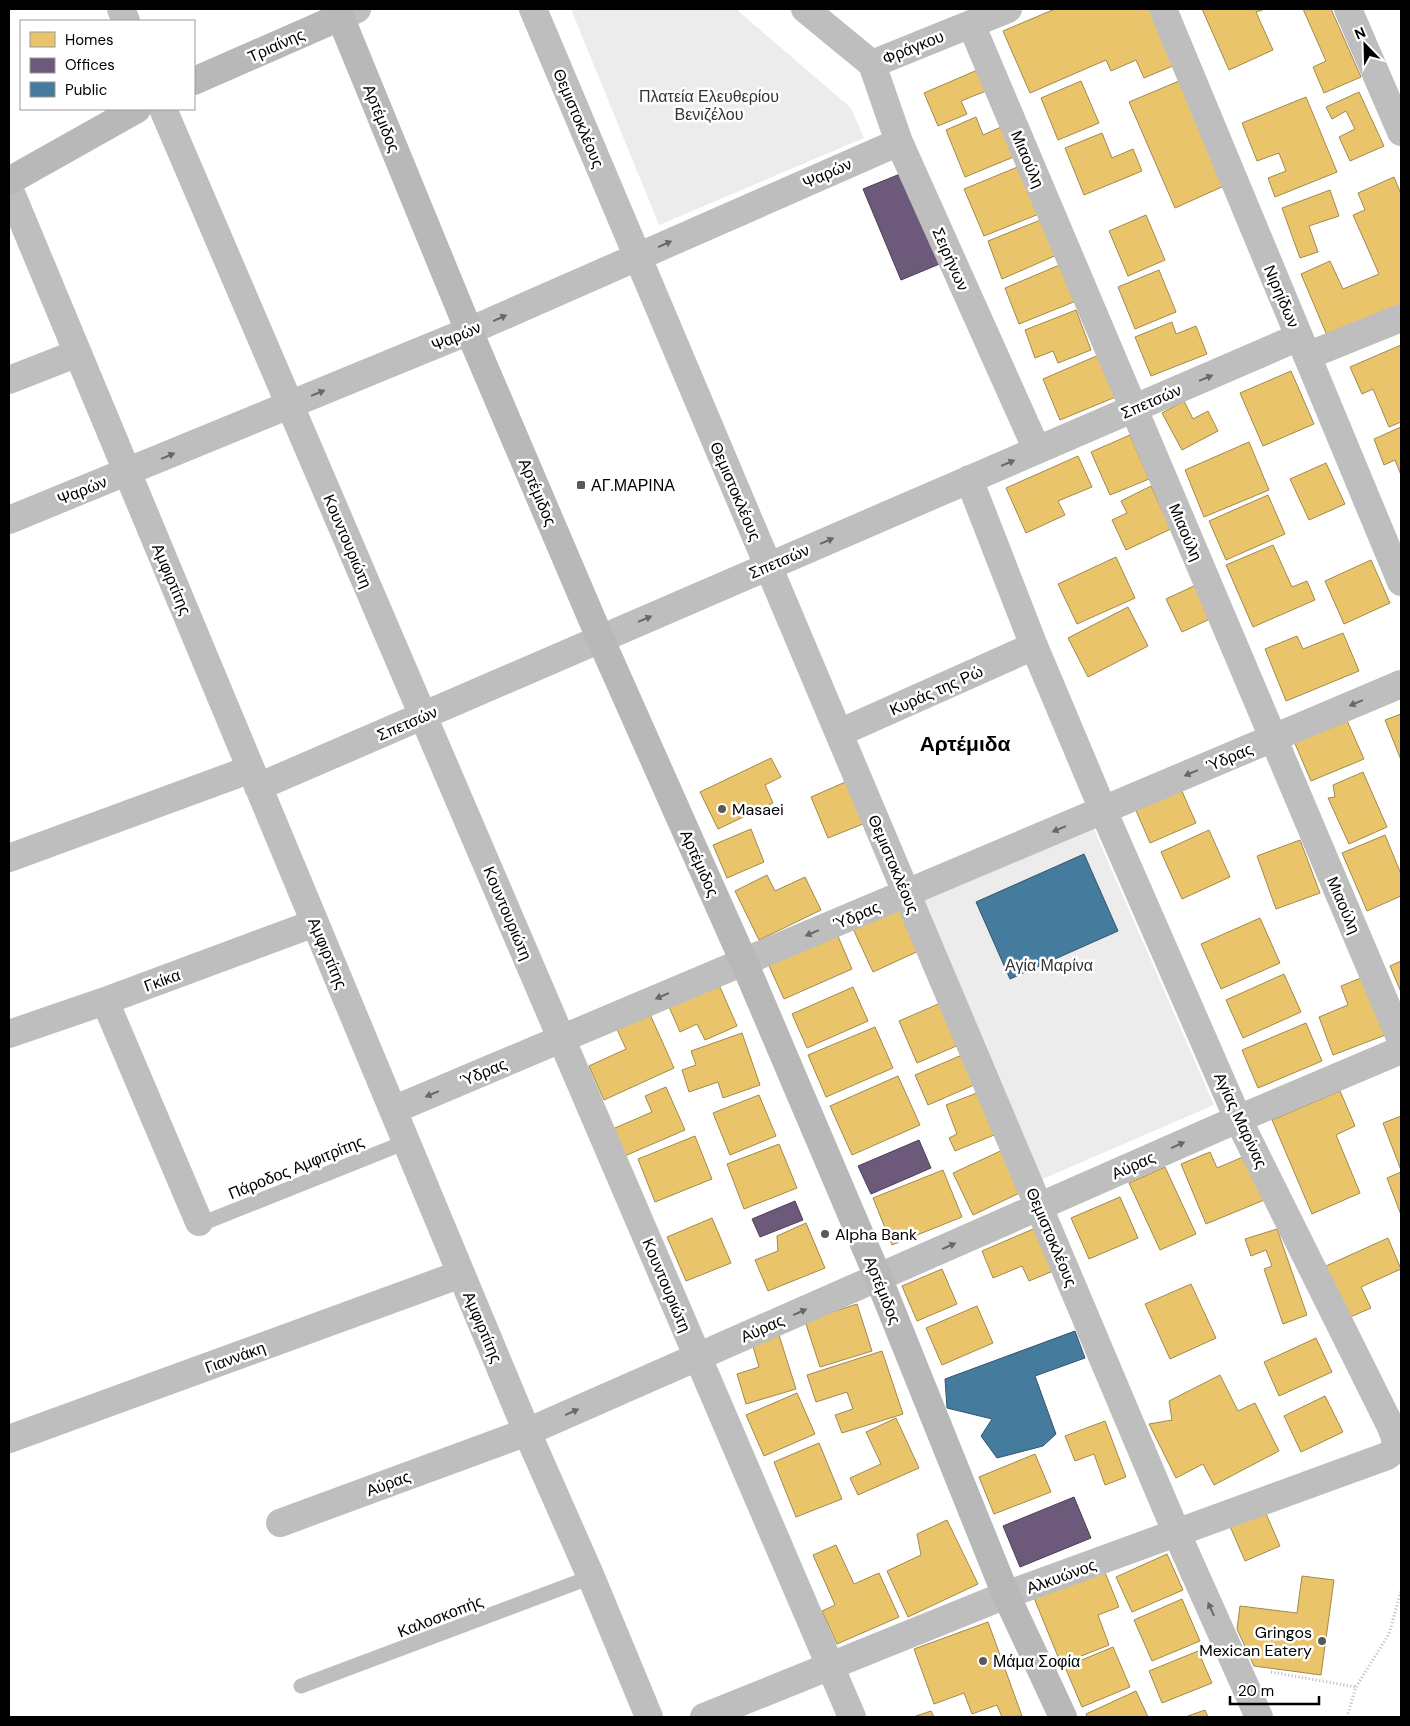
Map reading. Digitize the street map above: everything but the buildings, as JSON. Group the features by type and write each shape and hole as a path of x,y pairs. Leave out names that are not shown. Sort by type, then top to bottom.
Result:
{"main road":[{"name":"Τριαίνης","path":"195,81 345,11"},
{"name":"Αρτέμιδος","path":"345,11 469,331 600,638 744,962 878,1277 1006,1595 1063,1717"},
{"path":"9,181 135,110"}],"street":[{"name":"Θεμιστοκλέους","path":"533,9 1177,1534 1259,1717"},
{"name":"Φράγκου","path":"805,9 872,64 1008,9"},
{"name":"Νιρηίδων","path":"1163,9 1401,582"},
{"path":"1348,9 1401,132"},
{"name":"Μιαούλη","path":"971,24 1401,1040"},
{"name":"Σειρήνων","path":"872,64 899,142 1037,450"},
{"name":"Κουντουριώτη","path":"164,110 852,1717"},
{"name":"Ψαρών","path":"9,520 469,331 899,142"},
{"name":"Αμφιρτίτης","path":"9,188 527,1432 591,1577 649,1717"},
{"name":"Σπετσών","path":"9,858 255,778 423,716 1134,409 1303,347 1401,318"},
{"path":"9,380 78,353"},
{"name":"Αγίας Μαρίνας","path":"969,479 1034,646 1238,1118 1390,1425"},
{"name":"Κυράς της Ρώ","path":"839,734 1034,646"},
{"name":"Ύδρας","path":"393,1110 1401,684"},
{"name":"Γκίκα","path":"9,1034 105,1001 315,923"},
{"path":"105,1001 199,1222"},
{"name":"Αύρας","path":"280,1523 527,1432 1238,1118 1401,1050"},
{"name":"Γιαννάκη","path":"9,1439 461,1274"},
{"name":"Αλκυώνος","path":"704,1717 1006,1595 1387,1456 1393,1452 1396,1446 1396,1439 1390,1425"}],"lane":[{"name":"Πάροδος Αμφιτρίτης","path":"199,1222 211,1220 406,1142"},
{"name":"Καλοσκοπής","path":"301,1686 591,1577"}],"path":[{"path":"1348,1717 1356,1687 1389,1634 1401,1591"},
{"path":"1236,1666 1356,1687"}],"green space":[{"name":"Πλατεία Ελευθερίου Βενιζέλου","path":"571,9 736,9 851,108 864,138 659,225"},
{"name":"Αγία Μαρίνα","path":"1089,818 1214,1105 1038,1181 914,894"}],"place":[{"name":"ΑΓ.ΜΑΡΙΝΑ","path":"581,485"},
{"name":"Masaei","path":"722,809"},
{"name":"Alpha Bank","path":"825,1234"},
{"name":"Gringos Mexican Eatery","path":"1322,1641"},
{"name":"Μάμα Σοφία","path":"983,1661"}],"district":[{"name":"Αρτέμιδα","path":"965,744"}]}
